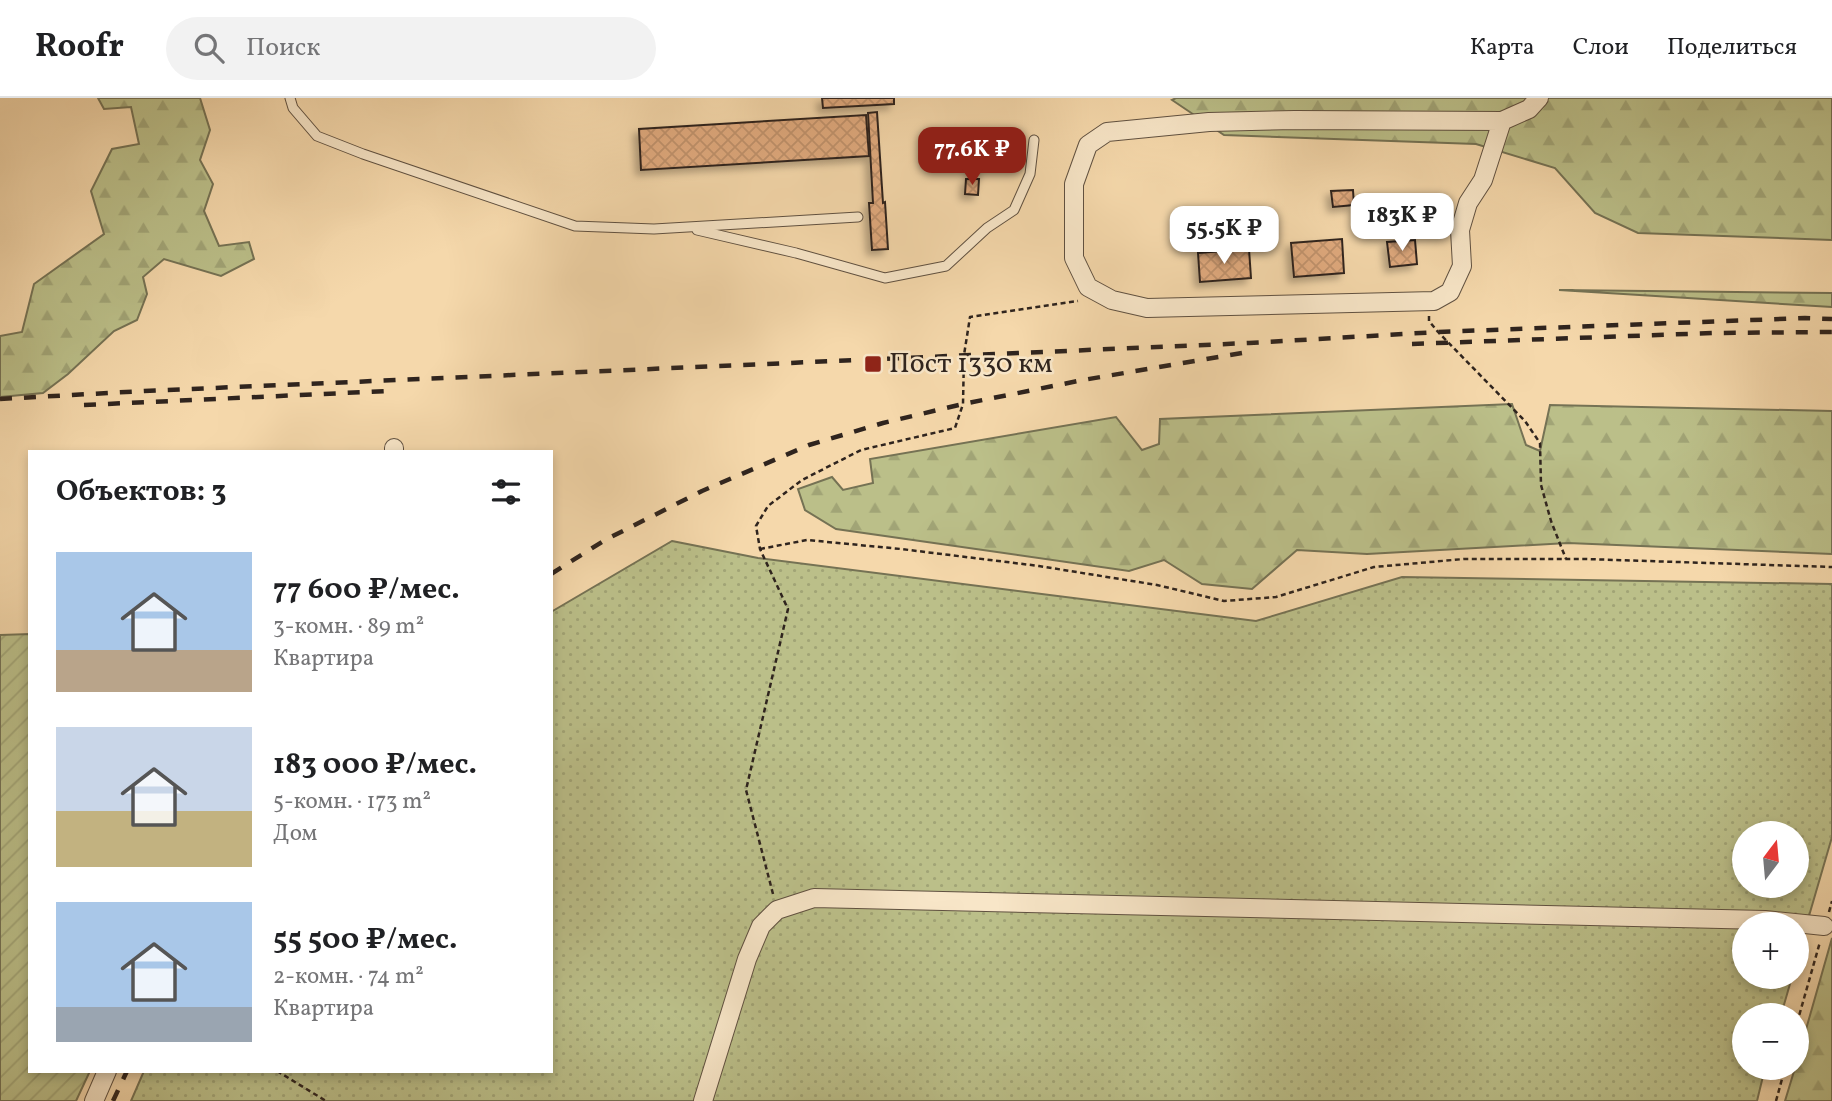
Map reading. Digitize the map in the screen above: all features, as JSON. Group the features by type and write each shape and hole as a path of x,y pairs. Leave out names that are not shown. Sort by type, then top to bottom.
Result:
{"street":[{"path":"1502,121 1483,180 1468,203 1460,230 1462,266 1450,292 1434,301 1147,308 1112,300 1088,287 1074,258 1074,184 1088,145 1107,132 1209,122 1502,121 1529,109 1539,98"},
{"path":"703,1101 747,959 761,926 777,910 814,898 1765,920 1824,926"},
{"path":"94,1101 106,1073"}],"lane":[{"path":"290,98 293,108 317,136 575,226 654,229 858,217"},
{"path":"685,228 796,253 885,278 946,266 986,228 1014,210 1030,174 1034,140"}],"path":[{"path":"777,910 746,790 788,609 760,549 756,526 768,506 802,480 861,450 955,428 963,404 964,355 970,317 1080,300 1088,287"},
{"path":"1434,301 1429,311 1429,321 1525,421 1540,443 1541,485 1566,559"},
{"path":"760,549 807,540 901,549 1157,584 1224,601 1276,597 1374,567 1465,559 1566,559 1832,567"},
{"path":"1803,1003 1832,901"},
{"path":"280,1073 326,1101"},
{"path":"1776,1101 1782,1080"}],"green space":[{"path":"98,98 200,98 210,130 200,160 213,184 204,211 219,246 249,242 254,259 221,276 164,259 143,277 147,294 137,320 114,331 68,374 43,393 0,397 0,336 22,332 34,284 104,234 91,191 112,149 139,144 131,107 104,109"},
{"path":"1832,98 1832,240 1638,233 1595,213 1555,168 1476,144 1224,135 1172,100"},
{"path":"1559,290 1832,293 1832,307"},
{"path":"1512,404 1526,445 1540,451 1550,405 1832,411 1832,554 1568,543 1367,554 1297,550 1252,589 1202,584 1164,560 1129,571 836,529 805,510 798,489 832,477 843,490 873,483 870,459 1116,417 1142,450 1159,444 1160,419"},
{"path":"672,541 758,558 1256,621 1402,577 1832,584 1832,837 1809,916 1809,912 1732,912 1732,989 1789,989 1784,1003 1732,1003 1732,1080 1762,1080 1757,1101 131,1101 143,1073 553,1073 553,611"},
{"path":"28,634 28,1073 89,1073 76,1101 0,1101 0,635"},
{"path":"1832,938 1832,1101 1785,1101 1791,1080 1809,1080 1809,1019"}],"building":[{"path":"822,98 894,98 894,104 823,108"},
{"path":"877,112 888,249 872,250 869,203 873,203 868,113"},
{"path":"866,115 869,156 641,170 639,129"},
{"path":"966,179 979,179 978,195 965,194"},
{"path":"1353,190 1354,205 1333,207 1331,191"},
{"path":"1342,239 1344,273 1294,277 1291,243"},
{"path":"1415,240 1417,264 1390,267 1387,242"},
{"path":"1249,249 1251,278 1200,282 1198,253"}],"railway":[{"path":"0,399 1249,343 1438,332 1832,319"},
{"path":"1412,344 1712,333 1832,332"},
{"path":"553,573 605,540 702,491 809,445 883,423 963,404 1248,352"},
{"path":"84,405 388,391"},
{"path":"113,1101 126,1073"}],"place":[{"name":"Пост 1330 км","path":"873,364"}]}
